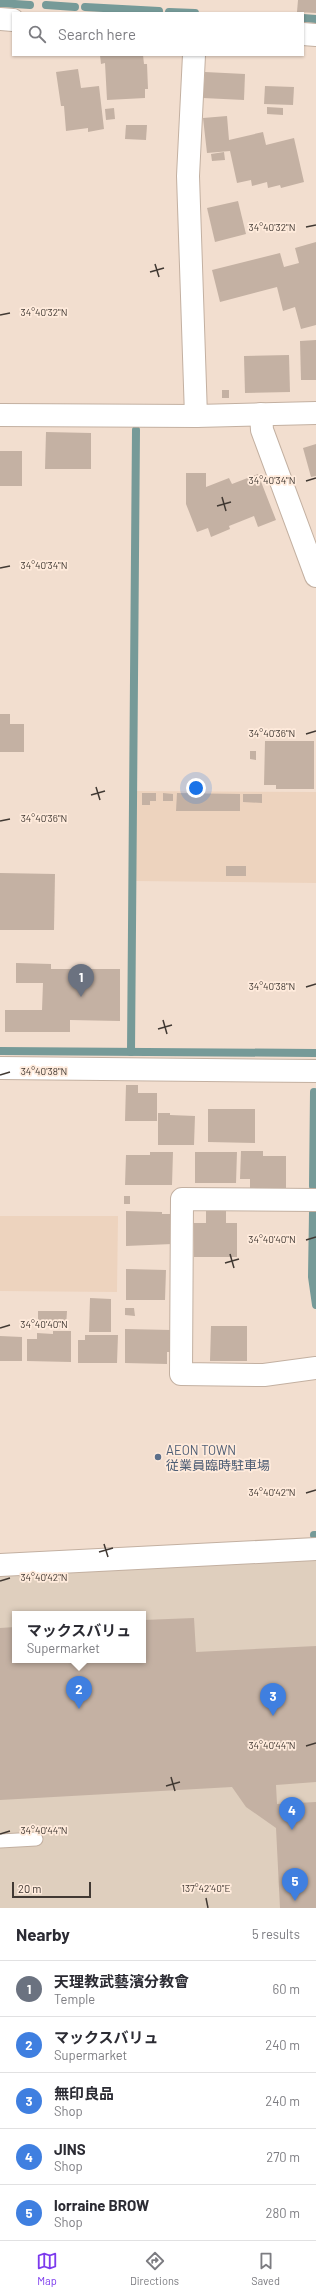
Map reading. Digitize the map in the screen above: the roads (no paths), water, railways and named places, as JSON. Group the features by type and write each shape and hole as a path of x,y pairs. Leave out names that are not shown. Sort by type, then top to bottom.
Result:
{"street":[{"path":"0,19 12,20"},
{"path":"304,34 316,35"},
{"path":"194,56 188,176 196,416"},
{"path":"0,415 196,416 316,413"},
{"path":"261,414 262,430 316,576"},
{"path":"0,1068 316,1071"},
{"path":"316,1200 182,1199 181,1374 264,1375 316,1368"},
{"path":"0,1565 316,1550"}],"lane":[{"path":"0,1841 36,1839"}],"waterway":[{"path":"0,3 30,5"},
{"path":"46,5 75,7"},
{"path":"85,7 159,11"},
{"path":"304,18 316,19"},
{"path":"131,1052 136,430"},
{"path":"0,1051 315,1053"},
{"path":"313,1186 314,1092"},
{"path":"313,1213 312,1277 316,1305"}],"place":[{"name":"天理教武藝濱分教會","path":"81,997"},
{"name":"AEON TOWN 従業員臨時駐車場","path":"158,1457"},
{"name":"マックスバリュ","path":"79,1709"},
{"name":"無印良品","path":"273,1716"},
{"name":"JINS","path":"292,1830"},
{"name":"lorraine BROW","path":"295,1901"}]}
